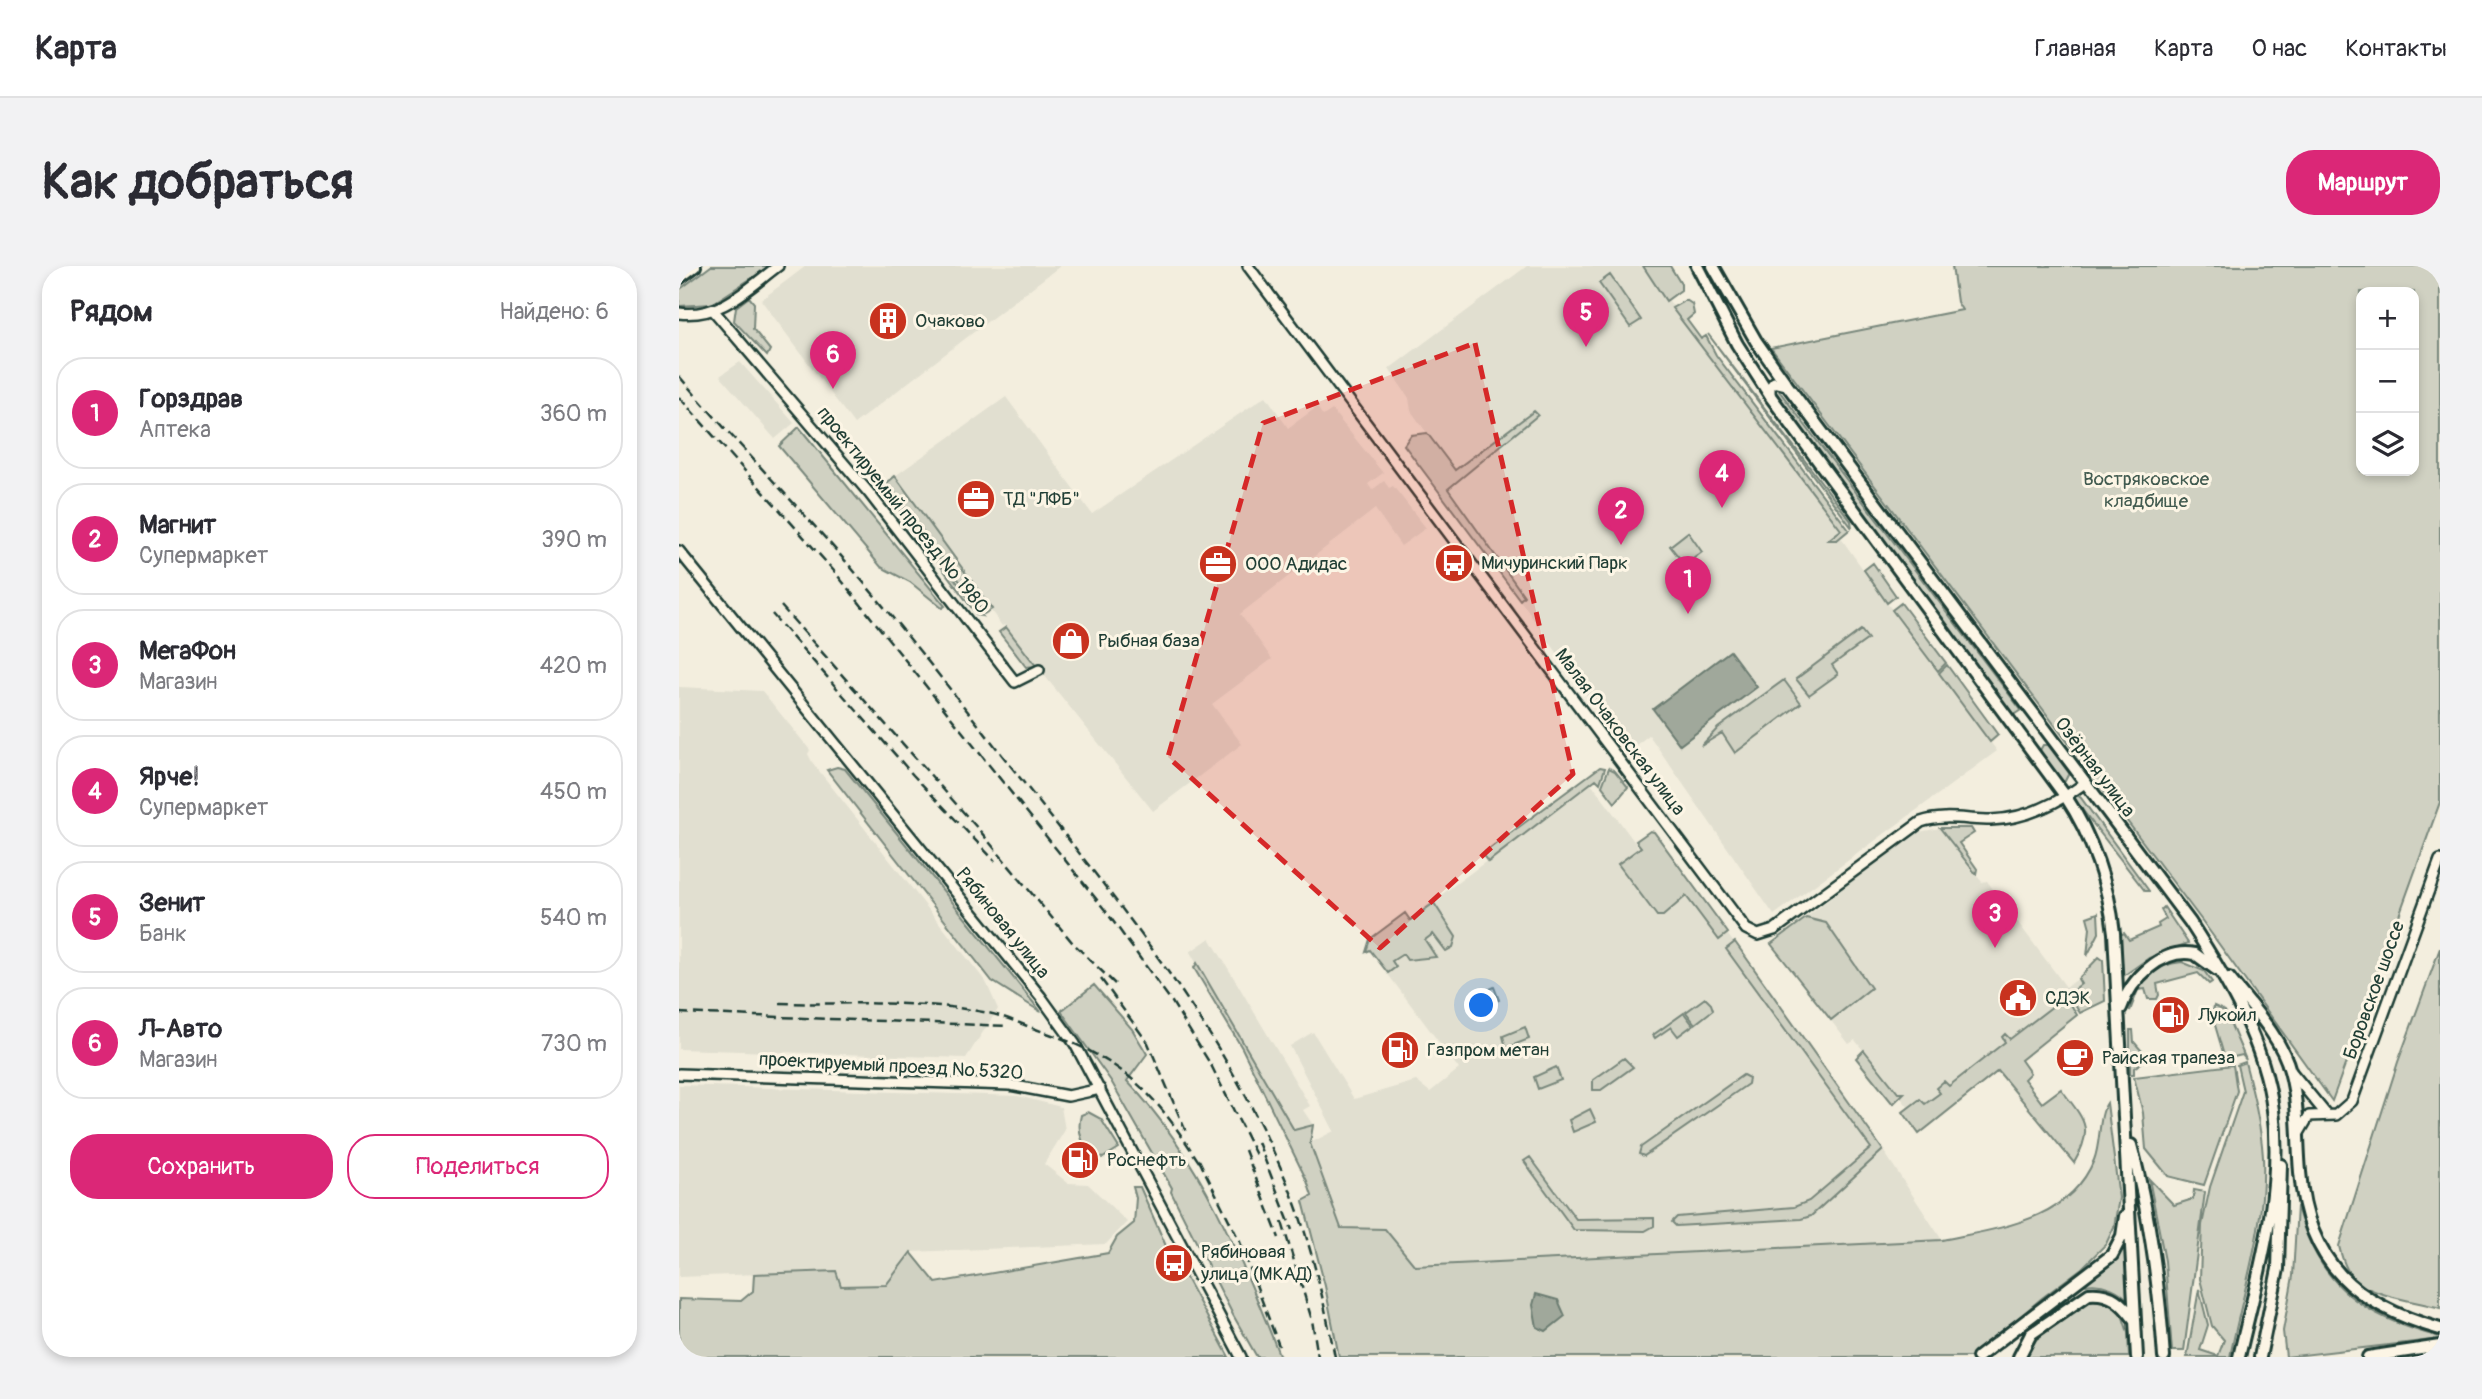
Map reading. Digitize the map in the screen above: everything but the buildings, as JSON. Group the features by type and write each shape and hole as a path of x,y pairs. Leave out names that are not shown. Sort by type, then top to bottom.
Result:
{"main road":[{"path":"679,278 695,266"},
{"path":"1697,266 1756,375 2066,797 2091,847 2109,901 2120,1021 2137,1357"},
{"name":"Озёрная улица","path":"1713,266 1756,341 1787,385 2085,783 2211,955 2220,972 2258,1051 2274,1114 2272,1199 2240,1353"},
{"path":"2120,1021 2121,1009 2130,988 2158,962 2187,952 2202,958 2220,972"},
{"path":"2211,955 2270,1035 2290,1070 2299,1133 2300,1172 2308,1220 2323,1253 2353,1289 2389,1312 2440,1329"},
{"path":"2260,1357 2274,1298 2280,1235 2280,1142 2274,1114"},
{"path":"2125,1125 2152,1230 2159,1280 2164,1357"},
{"path":"1978,1357 2112,1255 2122,1236 2128,1196"},
{"path":"2019,1357 2031,1335 2089,1294 2100,1293 2115,1298 2134,1319"},
{"path":"2368,1357 2440,1346"}],"street":[{"path":"679,313 714,311 778,266"},
{"name":"Малая Очаковская улица","path":"1248,266 1746,929 1758,935 1774,930 1921,822 1935,817 2013,818 2066,797 2085,783"},
{"name":"проектируемый проезд № 1980","path":"714,311 869,493 1015,682 1039,670"},
{"path":"1756,375 1762,379 1771,377 1773,364"},
{"path":"1771,397 1772,384 1778,381 1787,385"},
{"name":"Рябиновая улица","path":"679,551 1041,997 1075,1044 1241,1357"},
{"name":"Боровское шоссе","path":"2299,1133 2309,1116 2340,1114 2352,1101 2440,860"},
{"path":"2290,1070 2326,1114"},
{"name":"проектируемый проезд № 5320","path":"679,1074 1010,1085 1068,1096 1100,1089"},
{"path":"1230,1338 1234,1357"}],"highlighted area":[{"path":"1475,343 1573,774 1380,948 1168,757 1263,423"}],"shaded area":[{"path":"806,266 1060,266 854,424 761,300"},
{"path":"1527,266 1643,266 1841,531 1838,534 1997,751 1774,915 1649,735 1627,752 1520,600 1434,486 1454,470 1411,411 1409,398 1389,369"},
{"path":"740,362 794,423 775,439 720,376"},
{"path":"1266,396 1288,428 1317,407 1323,416 1332,410 1383,473 1368,484 1372,490 1384,481 1389,488 1393,486 1426,528 1401,546 1375,509 1240,614 1272,659 1212,704 1242,744 1153,811 1004,625 1002,626 895,476 1006,397 1092,514"},
{"path":"1730,651 1757,687 1680,745 1653,709"},
{"path":"679,687 762,691 810,750 808,754 812,762 986,982 998,1009 966,1058 679,1049"},
{"path":"1591,783 1639,848 1656,835 1883,1150 1942,1240 1415,1266 1385,1229 1341,1228 1310,1143 1334,1131 1290,1046 1313,1032 1354,1099 1416,1081 1430,1092 1459,1069 1369,949"},
{"path":"1940,828 1982,882 1987,881 2066,987 2078,979 2081,984 2009,1039 2005,1034 2002,1037 2006,1042 1948,1086 1944,1082 1937,1088 1940,1093 1913,1113 1855,1040 1849,1044 1772,944 1914,833"},
{"path":"1210,938 1310,1106 1303,1110 1313,1125 1294,1130 1190,952"},
{"path":"679,1085 1018,1096 1061,1107 1065,1130 1044,1164 1068,1183 1088,1184 1127,1222 1106,1244 911,1252 887,1285 841,1286 836,1271 679,1277"},
{"path":"1536,1294 1558,1300 1565,1316 1546,1331 1537,1327 1533,1305"}],"green space":[{"path":"711,266 770,266 712,304 679,306 679,290"},
{"path":"1643,266 1670,266 1681,284 1681,290 1666,301"},
{"name":"Востряковское кладбище","path":"1952,266 2440,266 2440,802 2332,1101 2203,922 1771,348 1962,310 1957,302"},
{"path":"1610,275 1641,320 1630,327 1599,283"},
{"path":"749,297 754,303 753,329 770,350 767,356 734,321 736,307"},
{"path":"1686,300 1692,304 1694,314 1687,320 1701,339 1706,336 1716,355 1849,530 1837,540 1828,540 1841,530 1672,308"},
{"path":"1708,334 1851,521 1852,528"},
{"path":"1777,388 2021,710 2012,716 1774,393"},
{"path":"1534,411 1538,415 1448,489 1524,596 1520,600 1404,445 1411,435 1427,433 1455,470"},
{"path":"799,427 945,606 942,608 910,582 881,567 779,446"},
{"path":"895,476 992,609 984,614 887,483"},
{"path":"885,485 982,616 977,615 882,487"},
{"path":"1688,532 1702,552 1685,565 1670,546"},
{"path":"1873,563 1896,596 1887,603 1864,570"},
{"path":"1901,603 1946,663 1938,671 1892,610"},
{"path":"1006,627 1036,666 1026,667 999,632"},
{"path":"1861,630 1868,639 1832,665 1838,674 1809,695 1796,679"},
{"path":"1947,665 1998,735 1990,742 1939,673"},
{"path":"1784,680 1801,703 1735,753 1722,733 1701,746 1718,728"},
{"path":"2043,745 2048,745 2069,773 2065,781 2060,781 2039,752"},
{"path":"837,767 845,769 1041,1012 992,981 827,770"},
{"path":"1600,767 1605,768 1600,783 1596,779 1488,862 1482,854"},
{"path":"1609,768 1615,771 1628,787 1615,803 1602,786"},
{"path":"2076,794 2149,891 2145,891 2074,799 2072,796"},
{"path":"1940,828 1971,828 1974,833 1959,843 1977,869 1976,874"},
{"path":"1650,831 1654,832 1728,933 1719,940 1686,896 1663,916 1657,916 1618,864 1641,847 1636,841"},
{"path":"1434,903 1456,937 1453,947 1446,951 1433,934 1425,940 1436,957 1407,960 1403,954 1392,961 1396,967 1388,973 1370,950 1366,952 1370,939 1405,913 1410,920"},
{"path":"2164,907 2188,943 2149,958 2122,977 2120,935 2124,933 2129,940 2159,927 2158,924 2166,919 2161,910"},
{"path":"2098,913 2099,933 2087,956 2090,928 2087,917"},
{"path":"1806,918 1826,923 1871,988 1831,1020 1771,944"},
{"path":"1735,942 1883,1150 1811,1216 1801,1219 1676,1226 1672,1222 1677,1217 1794,1207 1809,1201 1871,1148 1726,949"},
{"path":"2440,948 2440,1308 2383,1294 2363,1286 2350,1273 2339,1246 2398,1062"},
{"path":"2099,957 2103,960 2105,1001 2080,1013 2068,994 2081,984 2078,979"},
{"path":"2182,962 2204,971 2212,982 2209,984 2198,973 2157,984 2157,999 2148,999 2145,989 2138,990 2130,1011 2135,992 2147,977 2163,967"},
{"path":"1197,963 1294,1130 1313,1125 1310,1143 1341,1228 1385,1229 1415,1266 1942,1240 1986,1231 2030,1218 2068,1197 2083,1180 2094,1160 2102,1115 2107,1103 2119,1198 2114,1227 2106,1244 2082,1268 1972,1357 1339,1357 1325,1286 1303,1201 1312,1196 1307,1181 1242,1048 1194,968"},
{"path":"1094,985 1132,1029 1147,1054 1127,1081 1177,1143 1198,1176 1234,1247 1280,1357 1257,1357 1171,1192 1172,1188 1111,1081 1061,1011"},
{"path":"1494,987 1499,1000 1476,1009 1473,997"},
{"path":"2066,996 2077,1015 2021,1060 2030,1073 2024,1079 2042,1103 2061,1089 2081,1117 2085,1132 2084,1141 2074,1163 1998,1071 1919,1134 1903,1112 1920,1099 1925,1104 1940,1093 1936,1088 1944,1081 1949,1086 2005,1042 2002,1037 2005,1034 2010,1039"},
{"path":"1705,998 1713,1010 1695,1024 1686,1012"},
{"path":"2214,1006 2225,1011 2246,1060 2242,1055 2225,1059 2212,1015"},
{"path":"1684,1013 1693,1025 1678,1036 1671,1027 1655,1038 1653,1035"},
{"path":"1525,1027 1529,1039 1506,1048 1503,1036"},
{"path":"2130,1030 2133,1030 2134,1042 2148,1058 2134,1068 2134,1074 2130,1074"},
{"path":"1864,1050 1898,1093 1904,1093 1893,1104 1856,1058"},
{"path":"1624,1058 1633,1067 1601,1090 1593,1090 1593,1080"},
{"path":"2245,1062 2259,1121 2263,1157 2261,1208 2253,1258 2230,1357 2187,1357 2199,1289 2208,1325 2200,1350 2218,1356 2224,1340 2212,1326 2200,1279 2202,1225 2210,1187 2243,1091 2237,1065"},
{"path":"2233,1065 2237,1091 2204,1185 2168,1176 2146,1149 2143,1113 2134,1077"},
{"path":"1556,1067 1561,1080 1538,1089 1534,1077"},
{"path":"1743,1075 1749,1078 1748,1084 1644,1156 1639,1154 1641,1147"},
{"path":"1590,1109 1596,1122 1573,1132 1569,1120"},
{"path":"1088,1112 1101,1119 1119,1148 1103,1158 1091,1155 1081,1136 1081,1115"},
{"path":"1530,1157 1576,1219 1654,1218 1654,1226 1645,1231 1574,1230 1524,1161"},
{"path":"2149,1179 2174,1205 2193,1199 2194,1190 2205,1192 2184,1351 2172,1351 2165,1261"},
{"path":"1133,1187 1140,1187 1166,1246 1165,1254 1174,1269 1180,1267 1229,1357 679,1357 679,1299 741,1301 753,1291 754,1274 836,1271 841,1286 886,1285 911,1252 936,1283 1108,1253 1117,1237 1134,1223 1136,1198"},
{"path":"2297,1206 2317,1257 2347,1294 2388,1319 2440,1339 2286,1357 2283,1331 2293,1276"},
{"path":"2126,1235 2131,1303 2111,1288 2086,1285 2084,1281"},
{"path":"2098,1299 2121,1311 2128,1333 2129,1357 2027,1357 2034,1341 2089,1301"}],"railway":[{"path":"679,376 827,540 898,624 1111,895 1177,984 1236,1078 1262,1127 1294,1199 1320,1289 1335,1357"},
{"path":"679,397 834,571 1105,910 1172,1002 1211,1065 1257,1157"},
{"path":"781,606 980,831 1072,942 1115,984"},
{"path":"772,614 913,775 995,861"},
{"path":"1101,979 1148,1043 1187,1134"},
{"path":"780,1003 911,1004 963,1009 1003,1017 1058,1037 1098,1056 1134,1081 1169,1118 1203,1168"},
{"path":"679,1013 1008,1026"},
{"path":"1258,1142 1292,1230"},
{"path":"1245,1150 1279,1238"},
{"path":"1199,1160 1240,1242 1279,1346"},
{"path":"1282,1222 1312,1320 1318,1357"}],"place":[{"name":"Очаково","path":"888,321"},
{"name":"Зенит","path":"1586,347"},
{"name":"Л-Авто","path":"833,389"},
{"name":"ТД \"ЛФБ\"","path":"976,499"},
{"name":"Ярче!","path":"1722,508"},
{"name":"Магнит","path":"1621,545"},
{"name":"Мичуринский Парк","path":"1454,563"},
{"name":"ООО Адидас","path":"1218,564"},
{"name":"Горздрав","path":"1688,614"},
{"name":"Рыбная база","path":"1071,641"},
{"name":"МегаФон","path":"1995,948"},
{"name":"СДЭК","path":"2018,998"},
{"name":"Лукойл","path":"2171,1015"},
{"name":"Газпром метан","path":"1400,1050"},
{"name":"Райская трапеза","path":"2075,1058"},
{"name":"Роснефть","path":"1080,1160"},
{"name":"Рябиновая улица (МКАД)","path":"1174,1263"}]}
